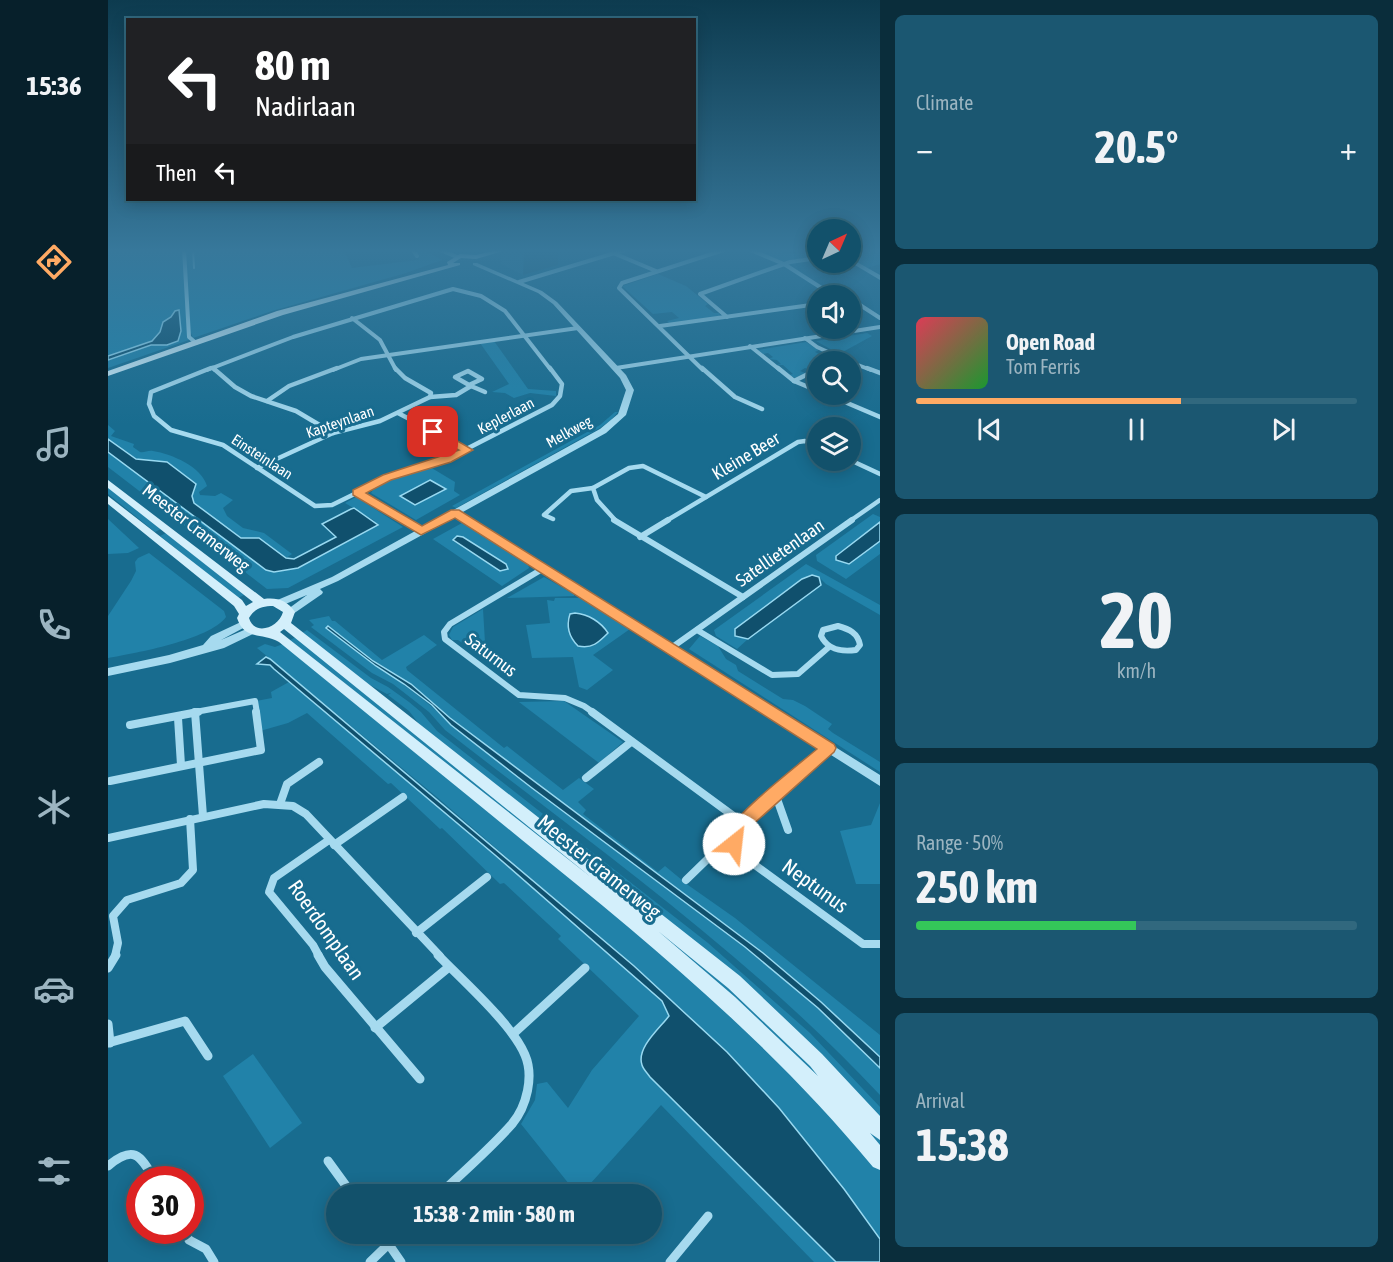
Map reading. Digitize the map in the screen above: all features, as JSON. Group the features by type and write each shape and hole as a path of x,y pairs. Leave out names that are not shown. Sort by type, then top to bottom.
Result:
{"main road":[{"path":"108,374 298,308"},
{"name":"Meester Cramerweg","path":"108,483 261,603"},
{"name":"Meester Cramerweg","path":"108,498 238,603 246,622"},
{"path":"279,603 261,603 246,622 270,632 287,618"},
{"name":"Meester Cramerweg","path":"279,603 287,618 734,982 816,1060 880,1130"},
{"name":"Meester Cramerweg","path":"270,632 283,639 537,843 719,993 792,1061 880,1160"}],"street":[{"path":"186,308 189,337 196,343"},
{"name":"Einsteinlaan","path":"323,507 308,502 223,445 171,430 154,416 149,404 151,392 293,337 387,308"},
{"name":"Einsteinlaan","path":"500,308 523,336"},
{"name":"Melkweg","path":"287,618 325,585 614,423 622,415 630,390 616,368 560,308"},
{"path":"641,308 719,385 735,397 762,409"},
{"path":"716,308 727,317"},
{"path":"660,326 791,308"},
{"path":"864,308 880,318"},
{"path":"352,318 371,330 380,340 397,371 429,391 430,397"},
{"path":"616,368 880,327"},
{"path":"267,401 289,386 351,362 387,354 578,328"},
{"path":"870,328 879,334"},
{"name":"Keplerlaan","path":"323,507 387,478 468,450 552,405 563,392 562,384 523,336"},
{"path":"805,338 828,351"},
{"path":"750,346 794,381 807,386"},
{"path":"861,366 880,373"},
{"path":"213,368 227,378 234,387 250,396 297,411 333,434"},
{"path":"470,386 482,379 468,371 455,377 470,386 485,392"},
{"path":"794,381 807,374"},
{"name":"Kapteynlaan","path":"257,468 333,434 380,421 430,397 456,395 470,386"},
{"path":"852,405 880,417"},
{"path":"398,413 468,450"},
{"name":"Kleine Beer","path":"640,537 802,441 807,443"},
{"path":"861,465 880,474"},
{"name":"Kleine Beer","path":"553,519 544,515 571,491 593,488 629,468 643,466 706,497"},
{"path":"593,488 597,500 615,521 743,597"},
{"path":"357,492 421,531"},
{"name":"Satellietenlaan","path":"671,648 880,500"},
{"path":"455,513 880,781"},
{"name":"Saturnus","path":"544,568 450,624 444,632 445,639 519,695 574,701 743,823"},
{"name":"Melkweg","path":"279,603 310,588 325,585"},
{"path":"108,672 170,659 208,646 220,645 246,622"},
{"path":"829,627 847,629 860,639 860,645 856,650 838,651 829,647 821,636 823,630 829,627"},
{"path":"697,630 772,675 798,674 829,647"},
{"path":"110,781 261,750 255,701 195,712 178,718 130,725"},
{"path":"195,712 203,816"},
{"path":"178,718 181,765"},
{"path":"586,777 631,742"},
{"path":"686,880 722,845 734,844 735,834 743,823 828,748"},
{"path":"280,804 287,784 319,762"},
{"name":"Neptunus","path":"776,796 788,830"},
{"name":"Roerdomplaan","path":"403,797 274,878 270,892 375,1028 420,1079"},
{"path":"108,838 264,804 293,806 306,814 513,1034 525,1055 529,1072 527,1095 514,1122 450,1184"},
{"path":"108,969 116,958 119,946 113,916 127,900 181,883 193,870 190,819"},
{"name":"Neptunus","path":"734,844 744,857 863,944 880,944"},
{"path":"416,933 487,877"},
{"path":"375,1028 449,967"},
{"path":"513,1034 585,968"},
{"path":"108,1024 109,1043 185,1021 207,1056"},
{"path":"108,1166 122,1155 132,1153 143,1159 147,1166"},
{"path":"328,1161 345,1184"},
{"path":"670,1262 708,1216"},
{"path":"197,1244 206,1249 214,1262"},
{"path":"370,1262 388,1244 401,1262"}],"shaded area":[{"path":"108,308 283,308 193,338 191,333 187,334 189,340 108,368"},
{"path":"646,308 707,308 714,313 719,313 720,316 670,324 667,321 679,318 672,312 653,314"},
{"path":"179,310 181,331 178,341 167,345 151,345 108,360 108,356 152,341 160,332 163,322"},
{"path":"867,333 872,336 844,351 834,351 816,341 861,339 861,334"},
{"path":"494,341 528,389 556,391 556,396 530,393 514,398 505,393 492,392 509,384 480,343"},
{"path":"806,342 819,350 807,351 807,369 800,371 805,373 795,378 789,375 793,374 783,365 776,365 781,364 777,360 769,359 773,357 768,353 763,354 758,350"},
{"path":"618,412 600,428 456,508 452,506 600,425"},
{"path":"108,425 115,431 111,436 134,444 133,447 140,452 161,453 177,458 193,467 207,486 199,492 200,495 215,496 221,493 233,500 223,508 227,516 243,528 264,533 292,554 286,558 259,538 241,538 194,503 192,496 195,490 167,462 136,459 108,439"},
{"path":"108,439 136,459 167,462 196,484 192,496 194,503 241,538 259,538 286,558 294,559 336,537 322,524 351,509 354,508 378,525 298,568 274,572 266,570 108,452"},
{"path":"108,452 266,570 279,571 308,563 337,547 375,521 345,503 356,497 403,527 288,588 267,589 108,467"},
{"path":"430,467 455,482 454,491 460,495 416,520 371,493 389,480"},
{"path":"430,480 446,489 415,505 400,496"},
{"path":"108,487 161,529 155,532 108,494"},
{"path":"873,514 880,517 880,522 836,556 849,564 880,541 880,554 846,579 817,561 816,555"},
{"path":"108,519 139,548 128,553 108,554"},
{"path":"880,522 880,541 849,564 836,560 836,556"},
{"path":"462,523 528,564 529,568 502,586 433,539","holes":["463,537 506,564 507,569 500,571 453,541"]},
{"path":"166,533 244,595 238,598 160,536"},
{"path":"457,536 463,537 506,564 508,569 500,571 453,540"},
{"path":"149,553 224,611 226,617 217,625 189,639 108,658 108,616 136,571 135,562"},
{"path":"806,564 880,605 880,615 826,584 819,577 742,638 748,639 737,649 716,636 714,630"},
{"path":"812,575 819,577 821,585 748,639 735,636 735,629 802,579"},
{"path":"544,577 574,596 507,598"},
{"path":"555,598 581,598 630,629 593,655 613,670 587,690 579,687 573,657 532,658 526,625 550,623 547,600 554,601","holes":["570,614 596,621 608,633 594,646 574,642 567,622"]},
{"path":"483,609 486,659 458,640 452,640 449,635 453,627"},
{"path":"575,613 594,619 608,633 594,644 587,647 578,646 572,639 568,627 570,614"},
{"path":"329,616 332,621 335,621 382,660 424,635 437,645 406,667 407,670 504,748 507,746 563,790 579,778 594,789 578,802 586,810 583,814 658,872 665,866 735,918 880,1035 880,1057 821,1002 763,953 450,718 411,684 367,656 431,706 451,725 745,947 818,1008 880,1068 880,1095 830,1044 725,949 445,730 429,712 393,684 372,673 311,627 314,625 309,620"},
{"path":"328,626 373,661 411,684 450,718 763,953 821,1002 880,1057 880,1068 818,1008 745,947 532,788 451,725 432,705 326,628"},
{"path":"307,630 371,678 409,702 437,731 708,943 810,1033 880,1107 880,1121 859,1097 423,729 409,711 388,695 391,693 387,694 366,683 302,633"},
{"path":"700,636 718,646 726,659 736,665 738,671 783,699 793,700 805,706 832,724 828,729 833,733 880,762 880,772 689,649"},
{"path":"296,637 777,1027 880,1138 880,1151 823,1086 431,752 290,640"},
{"path":"265,644 275,647 283,644 736,1014 880,1169 880,1239 844,1189 779,1108 684,1011 438,798 257,648"},
{"path":"266,657 634,966 727,1052 779,1108 844,1189 880,1239 880,1262 836,1262 650,1077 643,1067 642,1052 669,1016 662,1001 495,855 270,665 257,664"},
{"path":"289,682 495,855 662,1001 669,1016 652,1079 836,1262 814,1262 661,1105 590,1184 569,1184 521,1124 535,1100 537,1084 547,1082 568,1108 592,1070 639,1016 558,939 561,936 504,883 500,884 442,828 440,829 391,783 388,784 307,713 288,723 260,731 256,701 272,698 271,692"},
{"path":"564,701 623,742 599,763 519,702"},
{"path":"880,803 880,884 856,884 840,831 871,825"},
{"path":"253,1054 302,1123 270,1148 223,1076"}],"route":[{"path":"433,432 468,450 387,478 357,492 421,531 455,513 828,748 743,823 735,834 734,844"}]}
